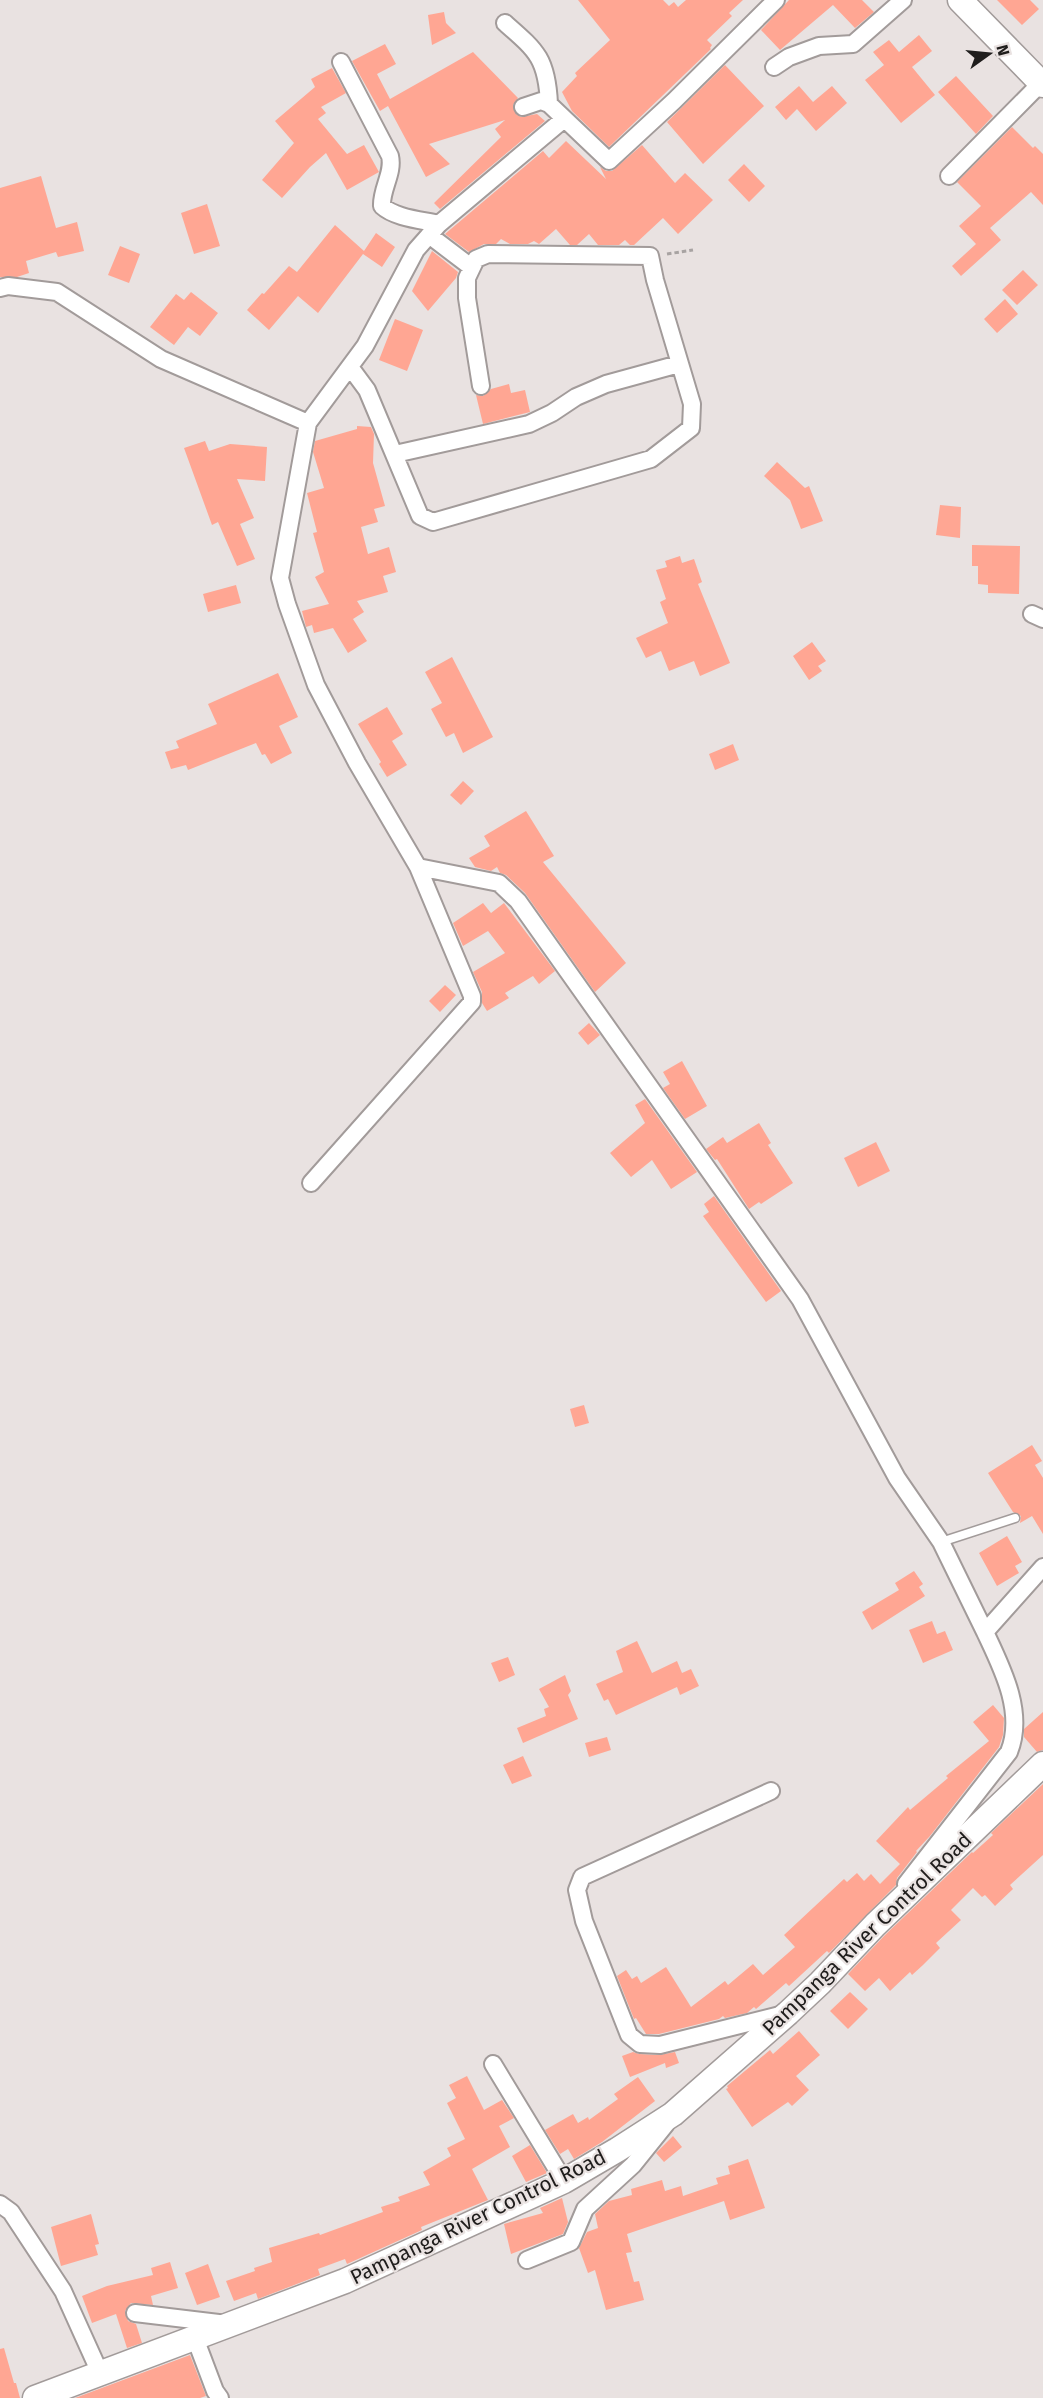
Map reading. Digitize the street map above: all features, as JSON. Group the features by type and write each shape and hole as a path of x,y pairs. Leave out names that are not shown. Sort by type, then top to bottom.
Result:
{"street":[{"path":"523,107 541,101 549,104 609,161 674,101 776,0"},
{"path":"774,67 789,57 819,46 853,44 903,0"},
{"path":"949,176 1042,84 960,0"},
{"path":"505,23 533,48 541,59 546,73 549,104"},
{"path":"341,62 390,156 392,165 382,206 434,229 471,267"},
{"path":"311,1183 472,1002 471,991 418,867 357,763 316,685 280,578 308,423 351,367 378,324 416,250 434,229 564,119"},
{"path":"351,367 367,390 420,516 433,522 651,459 691,428 692,404 655,280 651,255 488,254 476,259 467,278 467,298 481,386"},
{"path":"0,288 8,286 57,292 161,358 308,423"},
{"path":"395,454 529,424 552,413 576,397 606,384 679,364"},
{"path":"418,867 499,884 518,901 800,1299 897,1478 941,1542 1002,1668 1012,1700 1013,1742 1009,1752 875,1925"},
{"path":"985,1632 1043,1567"},
{"name":"Pampanga River Control Road","path":"35,2398 345,2281 564,2181 674,2114 820,1983 875,1925 1043,1764"},
{"path":"771,1791 582,1877 577,1890 584,1920 629,2035 640,2044 660,2044 788,2013"},
{"path":"493,2064 564,2181"},
{"path":"527,2260 571,2242 585,2208 633,2165 674,2114"},
{"path":"0,2205 11,2212 63,2291 100,2373"},
{"path":"135,2313 228,2324"},
{"path":"195,2338 215,2391 220,2398"}],"lane":[{"path":"941,1542 995,1527 1015,1518"}],"path":[{"path":"651,255 693,250"}],"building":[{"path":"578,0 663,0 669,6 674,2 678,7 686,0 743,0 729,13 732,16 707,40 712,45 711,49 609,147 572,111 562,92 577,76 575,73 610,40"},
{"path":"789,0 862,0 874,12 855,28 833,5 780,50 761,30"},
{"path":"997,0 1030,0 1039,9 1022,25"},
{"path":"444,12 446,23 456,33 432,45 428,15"},
{"path":"919,35 932,51 912,67 935,95 901,123 865,80 884,65 873,52 889,40 899,52"},
{"path":"385,44 396,64 377,74 390,99 473,52 518,98 513,105 516,114 521,117 537,114 545,121 440,209 434,203 501,137 495,129 505,120 429,144 450,164 426,177 388,106 380,111 352,61"},
{"path":"725,65 764,106 703,164 667,122"},
{"path":"332,68 346,93 321,107 326,113 318,119 347,154 364,145 379,172 347,190 326,153 282,198 262,180 294,143 275,121 315,87 311,79"},
{"path":"956,76 993,116 976,134 938,92"},
{"path":"799,86 813,102 832,86 847,103 816,131 797,109 786,120 775,107"},
{"path":"1012,127 1033,148 1035,146 1043,154 1043,205 1031,192 990,228 1001,240 961,276 952,266 976,244 959,226 981,206 957,182"},
{"path":"566,141 606,179 600,167 606,171 612,171 642,145 675,183 685,173 713,200 678,234 663,218 634,245 630,245 625,240 619,245 598,245 589,234 577,245 570,245 556,229 539,244 534,241 528,244 510,244 501,239 496,244 484,244 469,252 445,234 543,151 549,158"},
{"path":"744,164 765,186 749,202 728,180"},
{"path":"41,176 56,228 77,222 84,251 58,257 56,252 26,261 29,273 17,277 0,277 0,188"},
{"path":"207,204 220,246 194,254 181,213"},
{"path":"335,225 364,251 376,233 395,247 382,267 363,254 318,313 298,296 269,330 247,310 289,266 297,272"},
{"path":"120,246 140,254 129,283 108,275"},
{"path":"432,251 458,272 456,278 428,311 412,291"},
{"path":"1023,270 1038,285 1017,305 1002,290"},
{"path":"191,292 218,313 200,336 188,327 174,345 150,327 176,294 184,300"},
{"path":"1005,299 1018,314 997,333 984,319"},
{"path":"395,319 423,330 407,371 379,360"},
{"path":"509,384 511,393 525,390 530,412 483,424 476,395 483,396 491,389"},
{"path":"357,426 371,427 374,434 373,463 385,506 374,509 378,522 361,527 368,554 389,547 396,572 383,576 388,592 357,601 364,612 353,619 367,641 348,653 333,628 314,633 312,625 306,627 302,611 329,604 315,577 324,572 313,533 317,532 307,493 324,488 313,452 315,441 357,429"},
{"path":"205,441 209,451 230,444 267,447 265,481 237,479 254,518 240,524 255,559 237,566 218,522 212,525 184,448"},
{"path":"777,462 805,488 809,486 823,521 801,529 790,500 764,476"},
{"path":"940,505 961,507 960,538 936,535"},
{"path":"972,545 1020,546 1019,594 988,593 988,585 978,584 978,566 972,566"},
{"path":"680,556 682,563 694,559 702,582 698,584 730,663 700,676 694,661 669,671 661,651 646,658 636,638 668,623 660,602 666,599 656,570 667,567 665,561"},
{"path":"236,585 241,603 208,612 203,594"},
{"path":"812,642 826,661 818,666 822,671 809,680 793,656"},
{"path":"452,657 493,737 463,753 454,733 446,737 431,709 442,703 425,672"},
{"path":"278,673 298,717 279,726 292,753 271,764 265,754 262,755 256,743 188,770 186,765 171,769 165,752 179,748 176,741 217,724 208,704"},
{"path":"387,707 403,734 392,741 407,765 387,777 379,764 381,762 358,724"},
{"path":"733,744 739,760 715,770 709,754"},
{"path":"463,781 474,791 461,805 450,795"},
{"path":"526,811 554,856 543,862 626,963 595,992 525,893 506,875 500,873 497,867 491,871 475,867 469,858 490,846 484,836"},
{"path":"483,903 491,913 504,903 555,971 539,984 533,976 505,993 509,998 487,1011 482,1003 482,992 473,972 505,953 488,931 463,946 453,923"},
{"path":"445,985 456,995 440,1012 429,1001"},
{"path":"589,1023 600,1035 588,1045 578,1033"},
{"path":"682,1061 707,1106 685,1119 663,1088 670,1084 663,1072"},
{"path":"645,1099 697,1172 671,1189 652,1160 631,1177 610,1153 645,1123 635,1105"},
{"path":"759,1123 771,1143 768,1145 793,1183 761,1204 759,1202 749,1209 717,1159 715,1160 706,1149 723,1137 727,1143"},
{"path":"876,1142 890,1171 858,1187 844,1158"},
{"path":"714,1196 781,1291 766,1302 703,1216 709,1212 704,1204"},
{"path":"584,1405 589,1423 575,1427 570,1409"},
{"path":"1032,1445 1042,1461 1035,1465 1043,1478 1043,1534 1032,1516 1020,1523 1021,1516 1013,1512 988,1473"},
{"path":"1007,1536 1022,1562 1015,1566 1019,1573 997,1586 979,1553"},
{"path":"914,1571 923,1584 919,1587 925,1596 872,1630 862,1612 899,1590 895,1583"},
{"path":"932,1621 937,1634 945,1631 953,1650 923,1663 909,1630"},
{"path":"637,1641 652,1673 677,1661 682,1673 691,1669 699,1686 680,1695 677,1687 616,1715 608,1699 604,1701 596,1684 623,1672 616,1651"},
{"path":"508,1657 515,1675 499,1682 491,1663"},
{"path":"565,1675 571,1691 568,1695 578,1719 523,1743 517,1728 546,1716 544,1709 549,1707 539,1689"},
{"path":"993,1705 1004,1718 1003,1735 999,1747 916,1851 897,1878 896,1885 829,1953 827,1951 789,1986 786,1983 756,2009 754,2007 747,2013 725,2018 723,2016 719,2019 659,2034 646,2034 636,2018 634,2019 617,1976 626,1970 632,1979 637,1976 641,1983 666,1967 691,2007 725,1981 728,1985 753,1964 763,1975 795,1947 784,1935 844,1879 847,1882 857,1873 864,1881 871,1874 880,1884 900,1864 876,1841 908,1807 910,1810 948,1778 946,1776 989,1741 973,1722"},
{"path":"1043,1712 1043,1750 1037,1752 1024,1737 1024,1729"},
{"path":"607,1737 611,1750 589,1757 585,1743"},
{"path":"523,1756 532,1776 512,1784 503,1765"},
{"path":"1043,1784 1043,1855 1010,1885 1013,1889 995,1906 985,1895 982,1897 973,1888 951,1910 961,1920 936,1943 940,1948 923,1965 912,1975 910,1972 890,1991 879,1978 865,1991 848,1974 885,1935 993,1835 991,1833"},
{"path":"850,1992 868,2009 848,2029 830,2011"},
{"path":"799,2031 820,2055 796,2076 809,2090 792,2106 788,2102 752,2127 726,2089 727,2086 770,2050 773,2054"},
{"path":"633,2052 659,2055 675,2052 679,2063 666,2068 665,2063 630,2077 622,2056"},
{"path":"467,2076 484,2110 502,2100 514,2118 499,2126 510,2147 472,2169 488,2200 421,2227 422,2230 347,2264 345,2259 318,2269 320,2275 258,2299 256,2293 234,2301 226,2281 255,2271 254,2268 272,2262 269,2248 319,2233 320,2235 383,2212 381,2207 400,2201 398,2197 430,2185 423,2172 451,2156 447,2148 465,2139 447,2103 456,2098 449,2085"},
{"path":"638,2077 655,2101 602,2142 574,2159 568,2149 560,2154 545,2130 573,2114 578,2123 588,2117 589,2120 618,2099 614,2094"},
{"path":"673,2136 682,2147 664,2162 656,2153"},
{"path":"530,2145 547,2173 526,2182 512,2156"},
{"path":"748,2159 765,2208 730,2220 724,2201 627,2234 632,2252 626,2253 634,2282 639,2281 644,2300 606,2310 595,2270 588,2273 579,2248 587,2232 598,2228 595,2214 609,2201 632,2195 631,2189 662,2180 665,2191 681,2186 683,2196 718,2184 716,2178 730,2174 728,2166"},
{"path":"562,2198 568,2222 563,2234 511,2254 504,2224 543,2213 540,2208"},
{"path":"91,2214 99,2244 95,2245 98,2255 61,2266 51,2227"},
{"path":"170,2262 178,2288 151,2296 153,2305 131,2303 125,2311 128,2321 136,2324 142,2343 127,2348 116,2314 92,2323 82,2296 107,2286 153,2275 151,2268"},
{"path":"208,2264 220,2297 197,2305 185,2273"},
{"path":"4,2348 20,2398 0,2398 0,2349"},
{"path":"190,2355 206,2396 200,2398 75,2398"}]}
